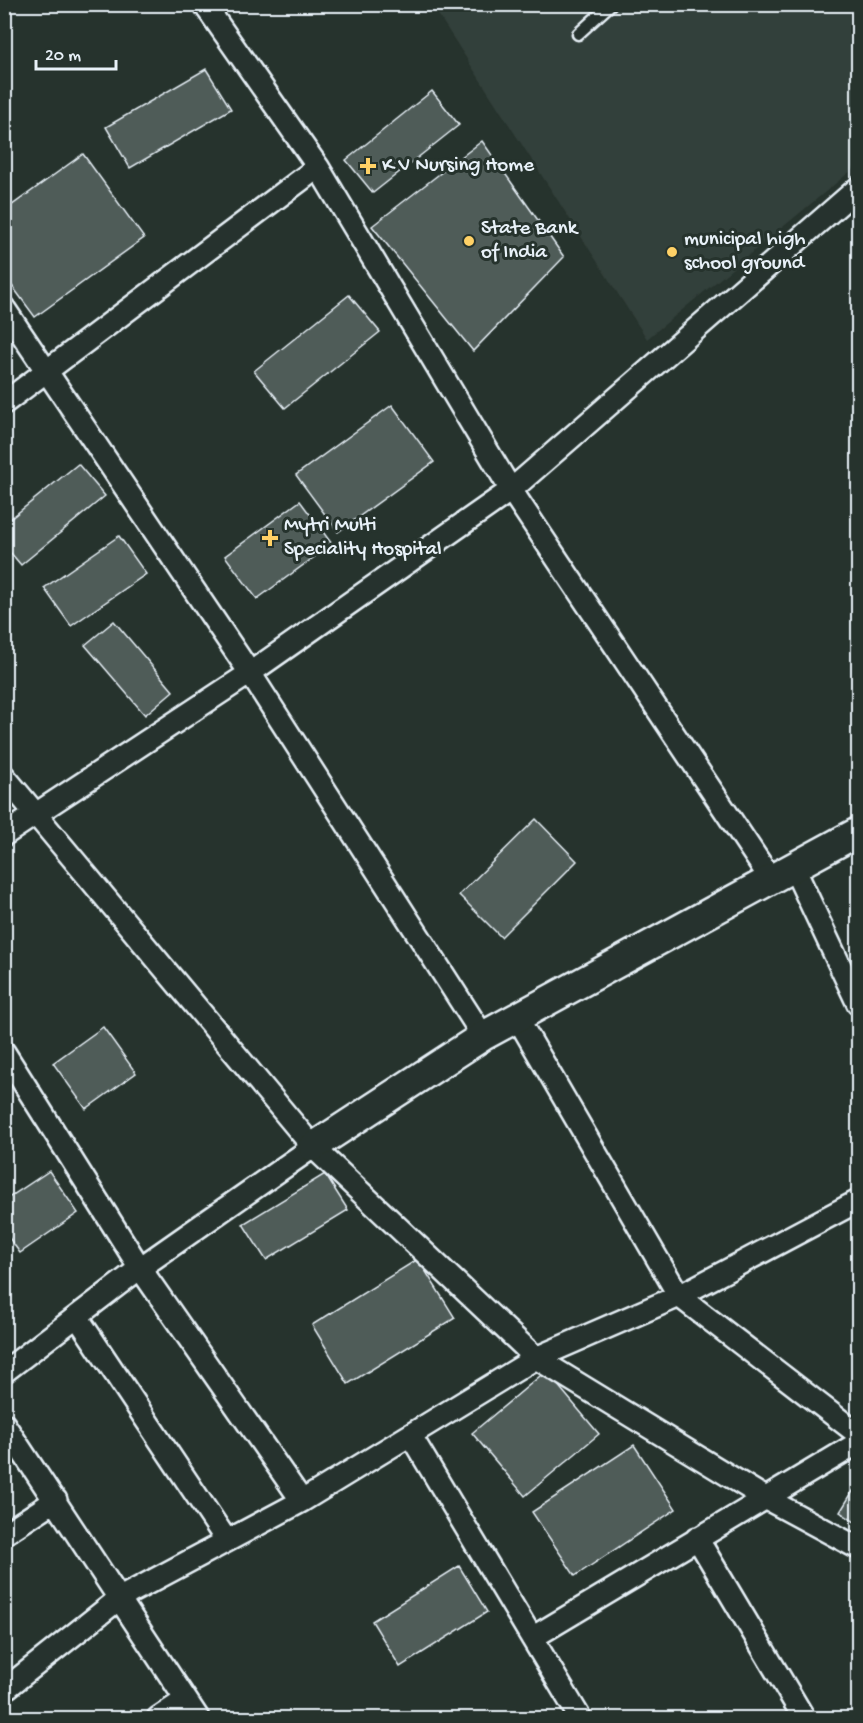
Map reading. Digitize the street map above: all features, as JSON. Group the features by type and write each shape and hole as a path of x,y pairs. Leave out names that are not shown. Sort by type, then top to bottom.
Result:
{"street":[{"path":"204,4 318,167 511,490 782,873 858,1004"},
{"path":"4,403 318,167"},
{"path":"4,835 250,673 511,490 858,188"},
{"path":"4,308 250,673 483,1036"},
{"path":"4,776 313,1147 536,1358 767,1499 858,1548"},
{"path":"4,1372 78,1318 140,1268 313,1147 483,1036 858,832"},
{"path":"518,1019 679,1296 858,1434"},
{"path":"4,1052 140,1268 302,1501"},
{"path":"4,1690 120,1598 302,1501 536,1358 679,1296 858,1202"},
{"path":"78,1318 227,1541"},
{"path":"4,1424 198,1719"},
{"path":"411,1436 579,1719"},
{"path":"532,1638 858,1443"},
{"path":"4,1534 56,1500"},
{"path":"697,1538 804,1719"},
{"path":"158,1719 185,1700"}],"lane":[{"path":"578,34 611,4"}],"shaded area":[{"name":"municipal high school ground","path":"432,5 858,5 858,165 647,339"}],"building":[{"path":"206,69 231,109 130,168 106,127"},
{"path":"432,91 459,125 373,193 346,160"},
{"name":"State Bank of India","path":"482,141 564,257 473,351 372,226"},
{"path":"83,154 144,238 35,317 4,275 4,211"},
{"path":"349,295 380,332 285,408 254,371"},
{"path":"392,405 434,462 338,532 296,475"},
{"path":"78,464 105,496 21,565 4,545 4,524"},
{"path":"300,501 332,544 257,599 225,556"},
{"path":"119,536 146,574 71,626 44,588"},
{"path":"114,621 173,691 145,715 85,645"},
{"path":"536,819 577,861 501,937 459,895"},
{"path":"103,1027 136,1073 86,1109 53,1063"},
{"path":"49,1171 78,1213 20,1253 4,1231 4,1201"},
{"path":"325,1174 348,1210 266,1260 243,1224"},
{"path":"418,1259 455,1318 348,1384 312,1325"},
{"path":"546,1371 599,1434 525,1496 472,1433"},
{"path":"634,1445 676,1509 575,1576 532,1512"},
{"path":"858,1483 858,1524 840,1512"},
{"path":"459,1566 487,1612 400,1667 372,1621"}],"place":[{"name":"K V Nursing Home","path":"368,166"},
{"name":"State Bank of India","path":"469,241"},
{"name":"municipal high school ground","path":"672,252"},
{"name":"Mytri Multi Speciality Hospital","path":"270,538"}]}
